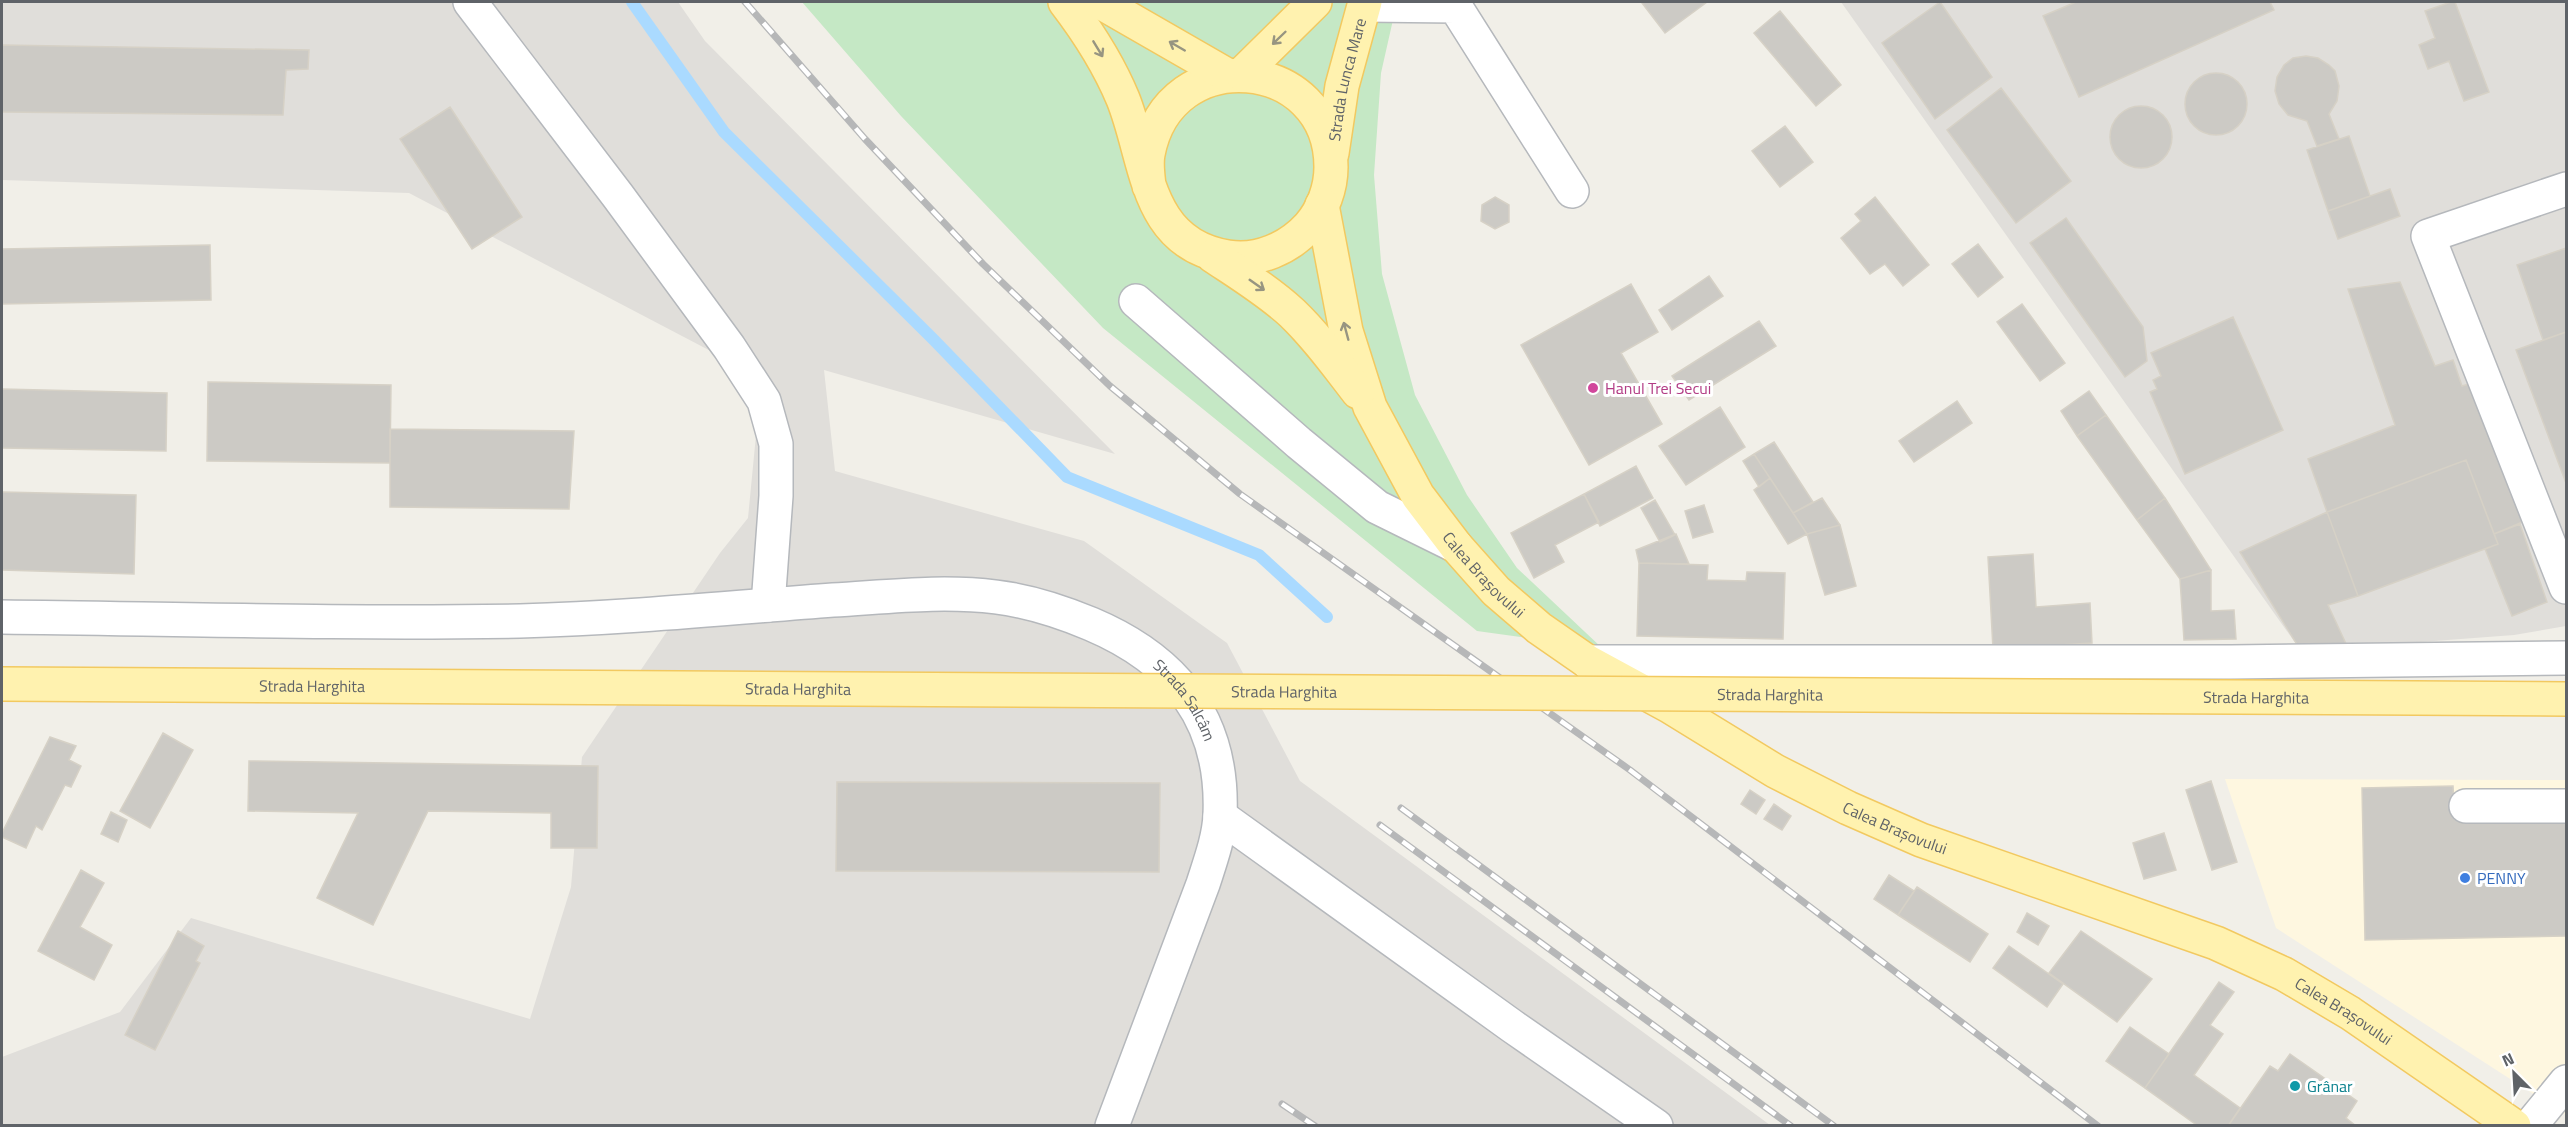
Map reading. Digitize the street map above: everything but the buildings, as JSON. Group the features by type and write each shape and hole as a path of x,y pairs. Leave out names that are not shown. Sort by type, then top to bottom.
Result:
{"main road":[{"path":"1065,2 1090,35 1106,62 1119,91 1149,186 1161,215 1181,238 1208,253 1230,258 1253,257 1275,251 1294,240 1310,224 1322,205 1331,174 1331,158 1325,132 1311,110 1292,91 1268,79 1235,75 1198,84 1173,102 1156,126 1147,156 1149,186"},
{"path":"1100,2 1235,75"},
{"path":"1235,75 1315,2"},
{"name":"Strada Lunca Mare","path":"1331,158 1342,86 1365,3"},
{"name":"Calea Brașovului","path":"1322,205 1346,331 1370,407"},
{"name":"Calea Brașovului","path":"1208,253 1260,287 1291,313 1317,340 1370,407 1418,496 1456,546 1496,591 1539,628 1588,662 1669,706 1775,771 1879,822 1921,840 2216,943 2284,974 2350,1013 2514,1125"},
{"name":"Strada Harghita","path":"2,684 2566,699"}],"street":[{"path":"2,617 522,621 633,616 768,605 776,496 776,444 764,401 729,347 618,196 470,2"},
{"path":"1365,3 1455,6 1572,190"},
{"path":"2566,189 2428,236 2566,587"},
{"path":"1136,301 1299,444 1377,507 1456,546"},
{"name":"Strada Salcâm","path":"768,605 905,595 952,594 996,597 1056,610 1117,635 1150,656 1182,686 1201,713 1212,741 1215,760 1220,816 1214,851 1112,1125"},
{"path":"1588,662 2231,662 2566,658"},
{"path":"2466,806 2566,806"},
{"path":"1220,816 1503,1019 1656,1125"},
{"path":"2530,1125 2566,1082"}],"shaded area":[{"path":"2,2 678,2 705,41 1115,454 824,370 835,471 1084,541 1227,643 1300,781 1770,1125 2,1125 2,1057 120,1012 191,918 530,1019 571,887 582,757 720,553 748,518 757,425 745,369 409,193 2,180"},
{"path":"1841,2 2566,2 2566,626 2514,635 2301,651"},
{"path":"2225,779 2566,780 2566,1115 2276,928"}],"green space":[{"path":"802,2 1397,2 1381,73 1374,175 1382,274 1415,395 1467,495 1517,568 1602,648 1477,631 1103,328 901,116"}],"waterway":[{"path":"632,2 724,132 933,339 1067,477 1259,555 1327,617"}],"railway":[{"path":"745,2 865,139 983,264 1110,386 1240,494 1630,770 2098,1126"},
{"path":"1401,808 1834,1126"},
{"path":"1380,825 1791,1126"},
{"path":"1282,1104 1315,1126"}],"place":[{"name":"Hanul Trei Secui","path":"1593,388"},
{"name":"PENNY","path":"2465,878"},
{"name":"Grânar","path":"2295,1086"}]}
